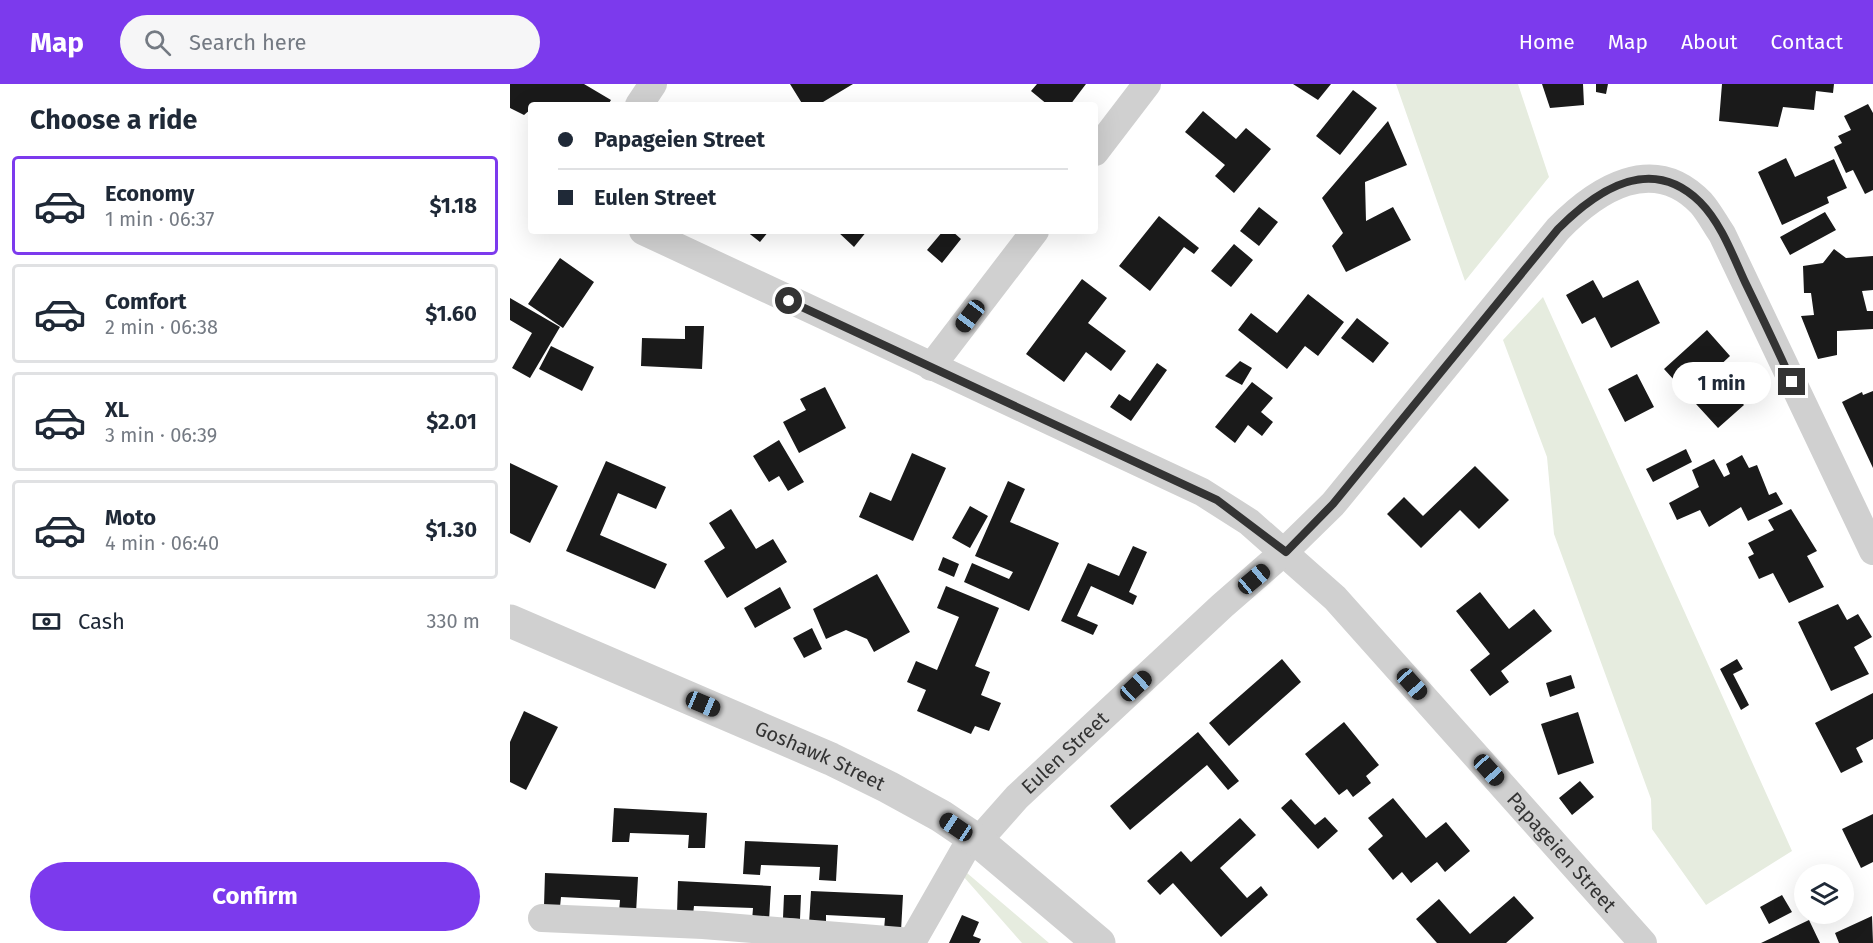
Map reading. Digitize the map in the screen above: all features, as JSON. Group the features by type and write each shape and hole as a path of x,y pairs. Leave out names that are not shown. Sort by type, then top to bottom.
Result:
{"street":[{"path":"641,102 653,84"},
{"path":"1098,148 1147,84"},
{"name":"Eulen Street","path":"542,918 703,925 912,942 975,839 1222,606 1286,552 1333,504 1558,229 1582,205 1612,187 1645,177 1668,180 1700,202 1722,234 1873,551"},
{"name":"Papageien Street","path":"649,234 931,368 1217,500 1286,552 1335,598 1643,943"},
{"path":"931,368 1033,234"},
{"name":"Goshawk Street","path":"510,621 831,759 941,816 975,839 1099,943"}],"shaded area":[{"path":"1396,84 1518,84 1549,177 1465,281"},
{"path":"1543,297 1792,851 1706,905 1652,829 1651,799 1554,534 1547,457 1503,340"},
{"path":"967,873 1049,943 1022,943 963,876"}],"building":[{"path":"510,84 584,84 611,100 610,102 528,102 528,112 524,115 510,108"},
{"path":"790,84 853,84 823,102 801,102"},
{"path":"1037,84 1086,84 1072,102 1044,102 1031,91"},
{"path":"1293,84 1331,84 1318,100"},
{"path":"1542,84 1583,84 1584,105 1550,108"},
{"path":"1596,84 1608,84 1606,94 1596,92"},
{"path":"1722,84 1834,84 1833,93 1816,91 1814,110 1783,107 1778,127 1719,121"},
{"path":"1353,90 1377,108 1340,155 1316,136"},
{"path":"1868,104 1873,113 1873,190 1865,194 1853,170 1846,173 1834,147 1842,143 1838,136 1851,130 1844,116"},
{"path":"1203,111 1236,139 1246,128 1271,149 1234,193 1215,176 1225,165 1185,132"},
{"path":"1388,121 1407,165 1365,182 1366,221 1393,207 1411,240 1346,272 1332,246 1343,233 1322,198"},
{"path":"1786,158 1795,177 1834,159 1847,188 1827,197 1829,203 1782,225 1758,172"},
{"path":"1259,207 1278,222 1259,246 1240,231"},
{"path":"1825,212 1836,230 1790,255 1780,237"},
{"path":"1159,216 1199,248 1194,254 1184,247 1150,291 1119,266"},
{"path":"750,234 767,234 760,242"},
{"path":"840,234 865,234 854,247"},
{"path":"940,234 955,234 961,239 942,263 927,250"},
{"path":"1234,244 1253,260 1231,287 1211,271"},
{"path":"1834,249 1846,258 1873,256 1873,290 1862,291 1867,311 1873,311 1873,329 1837,331 1837,355 1818,359 1801,316 1814,315 1811,293 1804,293 1803,266 1823,263"},
{"path":"560,258 594,282 563,328 528,304"},
{"path":"1082,279 1107,298 1088,323 1126,351 1111,371 1086,352 1064,382 1026,354"},
{"path":"1593,280 1603,298 1638,280 1660,323 1611,348 1595,317 1582,324 1566,295"},
{"path":"1308,294 1344,322 1318,356 1305,346 1287,369 1238,330 1251,313 1277,333"},
{"path":"510,298 560,327 530,378 512,368 532,333 510,320"},
{"path":"1357,318 1389,343 1373,363 1341,338"},
{"path":"685,326 704,326 702,369 641,366 642,338 685,339"},
{"path":"1707,330 1730,356 1714,371 1744,405 1718,428 1664,369"},
{"path":"551,346 594,367 582,391 539,369"},
{"path":"1240,361 1252,368 1242,385 1225,376"},
{"path":"1157,363 1167,370 1131,421 1110,407 1119,394 1130,401"},
{"path":"1637,374 1654,407 1625,422 1608,389"},
{"path":"1252,382 1273,398 1261,412 1273,422 1262,436 1248,425 1235,443 1215,427"},
{"path":"825,387 846,428 799,453 783,422 806,410 800,399"},
{"path":"1873,391 1873,468 1842,402 1862,392 1863,395"},
{"path":"779,440 804,482 788,491 779,476 769,482 753,456"},
{"path":"1686,449 1692,462 1653,482 1646,469"},
{"path":"912,453 946,468 913,541 859,517 870,492 891,501"},
{"path":"1742,455 1749,468 1757,465 1769,495 1776,492 1783,504 1748,521 1741,507 1709,527 1700,510 1677,520 1669,503 1699,487 1692,470 1714,459 1724,477 1730,474 1726,464"},
{"path":"606,461 666,487 656,509 618,493 600,535 667,564 655,589 566,551"},
{"path":"510,463 558,486 530,543 510,533"},
{"path":"1475,466 1509,500 1479,529 1460,510 1421,548 1387,514 1404,497 1423,516"},
{"path":"1008,481 1025,489 1010,522 1059,543 1029,611 964,582 972,563 1009,579 1013,572 975,556"},
{"path":"970,506 988,516 970,548 952,538"},
{"path":"731,509 756,549 773,539 787,562 727,598 704,561 725,548 709,523"},
{"path":"1791,509 1817,551 1807,556 1824,587 1789,603 1773,573 1759,579 1748,557 1754,554 1748,543 1774,530 1768,520"},
{"path":"1133,546 1147,552 1129,592 1137,596 1133,605 1091,586 1077,616 1098,625 1093,635 1061,621 1088,563 1119,576"},
{"path":"943,557 959,564 954,577 938,570"},
{"path":"877,574 910,632 874,652 867,639 846,630 826,639 813,609"},
{"path":"946,586 999,608 975,666 990,672 981,695 1001,703 989,731 975,726 971,734 917,711 926,690 907,682 916,661 937,670 959,617 937,608"},
{"path":"780,587 791,608 755,628 744,608"},
{"path":"1480,592 1509,629 1534,609 1552,631 1501,671 1509,682 1490,696 1470,670 1490,654 1456,611"},
{"path":"1838,604 1847,620 1858,614 1872,637 1854,647 1869,674 1831,691 1798,622"},
{"path":"812,628 822,649 804,658 793,638"},
{"path":"1282,659 1301,682 1229,746 1209,723"},
{"path":"1737,659 1743,669 1733,674 1749,705 1741,710 1720,669"},
{"path":"1571,675 1575,688 1550,697 1546,683"},
{"path":"1873,693 1873,739 1856,748 1863,762 1841,773 1815,723"},
{"path":"524,711 558,727 526,790 510,782 510,742"},
{"path":"1578,712 1594,763 1558,775 1541,724"},
{"path":"1344,722 1379,765 1366,776 1371,783 1353,797 1347,789 1339,795 1305,754"},
{"path":"1198,732 1239,781 1228,790 1207,765 1130,830 1110,806"},
{"path":"1580,781 1594,797 1572,815 1559,798"},
{"path":"1393,798 1426,838 1446,822 1470,851 1445,872 1437,862 1411,883 1402,872 1393,880 1368,849 1383,836 1368,818"},
{"path":"1291,799 1315,825 1325,817 1338,831 1318,849 1281,808"},
{"path":"614,808 707,813 705,848 688,848 689,835 630,833 629,842 612,842"},
{"path":"1873,814 1873,862 1861,868 1842,829"},
{"path":"1240,818 1256,835 1220,868 1247,898 1261,886 1268,895 1221,937 1173,883 1160,895 1147,881 1181,851 1191,862"},
{"path":"745,841 838,845 836,881 819,880 820,867 761,865 760,875 743,874"},
{"path":"545,873 638,877 636,913 619,912 620,900 561,897 560,907 544,906"},
{"path":"678,881 771,886 769,921 752,921 753,908 694,906 693,915 677,914"},
{"path":"811,891 903,895 901,931 884,930 885,918 826,915 826,925 809,924"},
{"path":"784,895 801,895 800,919 783,918"},
{"path":"1782,895 1792,912 1769,924 1760,907"},
{"path":"1514,896 1534,918 1506,943 1437,943 1416,919 1439,899 1470,934"},
{"path":"962,915 979,922 973,936 981,939 979,943 949,943"},
{"path":"1872,916 1873,943 1839,943 1835,933"},
{"path":"1801,924 1811,924 1820,943 1761,943"}],"route":[{"path":"789,301 1202,492 1250,522 1286,552 1333,504 1558,229 1582,205 1612,187 1645,177 1668,180 1700,202 1722,234 1792,382"}]}
